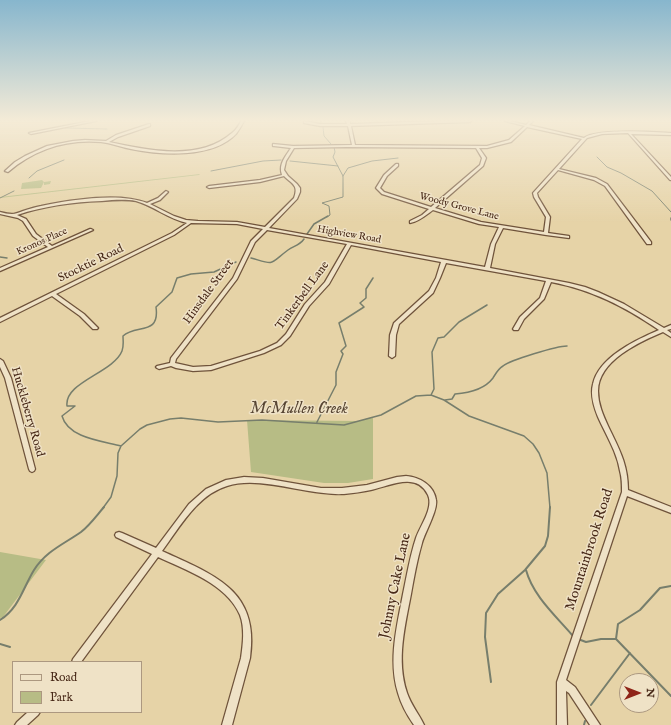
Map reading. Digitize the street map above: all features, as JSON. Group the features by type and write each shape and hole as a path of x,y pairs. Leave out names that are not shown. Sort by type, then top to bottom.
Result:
{"street":[{"path":"7,171 30,155"},
{"path":"209,187 260,181 285,175 282,168 289,155"},
{"path":"411,222 419,219 432,209 482,164 484,158 482,155"},
{"path":"546,234 548,217 535,194 570,155"},
{"path":"649,155 671,179"},
{"name":"Woody Grove Lane","path":"397,165 382,178 378,188 385,194 470,220 568,237"},
{"path":"557,169 595,179 606,185 649,243"},
{"name":"Hinsdale Street","path":"172,364 173,359 241,269 249,247 264,228 294,201 298,195 297,186 285,175"},
{"path":"148,204 159,199 166,192"},
{"name":"Highview Road","path":"15,215 39,207 108,199 133,199 148,204 174,217 190,222 229,222 549,280 580,287 604,295 627,306 671,335"},
{"path":"0,213 15,215 25,220 34,235 51,247"},
{"name":"Stocktie Road","path":"0,320 173,234 190,222"},
{"path":"487,269 493,244 501,226"},
{"name":"Kronos Place","path":"0,270 91,230"},
{"name":"Tinkerbell Lane","path":"172,364 193,369 211,368 262,352 278,344 288,335 307,305 327,283 349,244"},
{"path":"392,356 394,335 398,323 431,292 444,262"},
{"path":"516,329 522,318 542,299 549,280"},
{"path":"54,294 82,315 95,328"},
{"name":"Mountainbrook Road","path":"562,725 562,682 625,492 623,465 597,406 595,397 596,381 600,372 619,354 642,340 671,327"},
{"name":"Huckleberry Road","path":"0,361 8,378 32,469"},
{"path":"159,367 172,364"},
{"name":"Johnny Cake Lane","path":"77,661 156,552 198,498 211,489 224,482 249,479 333,491 357,490 403,478 410,479 422,483 431,494 433,506 420,535 415,553 396,655 401,687 407,703 419,725"},
{"path":"625,492 671,510"},
{"path":"119,535 210,578 221,585 233,596 242,613 247,632 246,655 227,725"},
{"path":"562,682 572,690 595,725"},
{"path":"20,725 34,713"}],"green space":[{"path":"200,174 199,175 0,198 0,197"},
{"path":"42,180 44,182 41,188 21,189 22,183"},
{"path":"51,181 50,184 44,185 44,182"},
{"path":"373,417 373,479 348,483 324,483 251,472 247,420 360,421"},
{"path":"0,552 46,560 3,617 0,618"}],"waterway":[{"path":"334,155 333,157 338,166"},
{"path":"597,157 607,167 621,173 652,191 671,212"},
{"path":"343,176 348,168 372,161 398,158"},
{"path":"29,178 37,171 64,160"},
{"path":"211,171 263,161 281,160"},
{"path":"290,161 338,166"},
{"path":"338,166 343,176"},
{"path":"327,217 330,215 329,206 322,203 343,197 343,176"},
{"path":"0,198 14,191"},
{"path":"307,234 314,224 328,216"},
{"path":"251,258 265,262 274,261 304,239"},
{"path":"0,257 7,258"},
{"path":"121,446 78,434 71,429 65,423 62,416 75,406 67,406 68,398 73,390 117,359 123,349 123,336 128,332 151,326 156,316 156,307 172,292 177,278 191,274 214,272 236,262"},
{"path":"317,422 336,385 336,372 343,354 341,351 346,346 339,323 364,307 360,303 366,298 366,289 373,278"},
{"path":"431,395 434,389 432,352 438,338 444,337 459,322 487,305"},
{"path":"445,400 452,399 455,394 471,392 481,388 493,378 500,368 507,363 554,348 567,346"},
{"name":"McMullen Creek","path":"121,446 140,429 147,425 170,419 181,418 218,422 262,420 344,425 381,415 416,396 431,395"},
{"name":"McMullen Creek","path":"431,395 444,400 469,416 524,436 533,444 539,453 547,473 550,508"},
{"name":"McMullen Creek","path":"103,508 111,497 117,476 118,453 121,446"},
{"name":"McMullen Creek","path":"0,620 12,610 39,563 56,548 81,532 104,507"},
{"path":"491,682 485,637 486,613 498,594 525,570 545,546 548,536 550,508"},
{"name":"McMullen Creek","path":"526,570 529,579 539,597 573,636"},
{"name":"McMullen Creek","path":"616,639 618,624 640,610 660,588 671,586"},
{"name":"McMullen Creek","path":"578,639 586,642 601,639 616,639"},
{"path":"616,639 630,653"},
{"path":"0,644 10,647"},
{"path":"591,705 630,653"},
{"path":"630,653 671,696"},
{"path":"584,725 585,721"}]}
